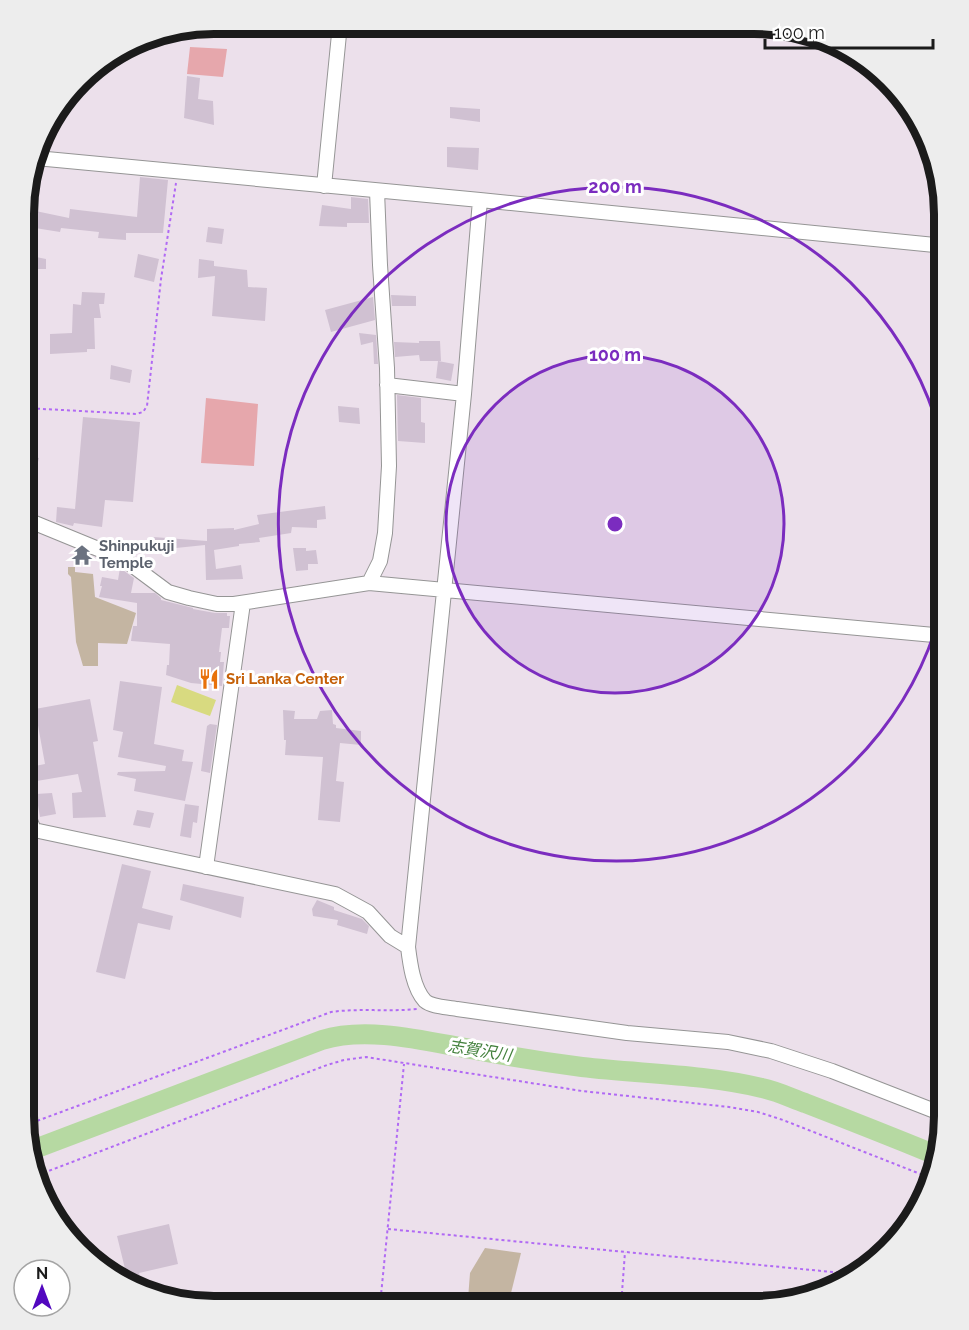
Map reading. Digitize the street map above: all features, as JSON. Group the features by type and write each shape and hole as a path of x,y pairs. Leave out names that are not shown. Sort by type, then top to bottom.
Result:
{"street":[{"path":"324,186 339,35"},
{"path":"44,159 934,245"},
{"path":"369,583 380,561 385,533 389,466 377,191"},
{"path":"480,200 464,394 408,947 411,969 417,987 426,1002 446,1007 627,1033 728,1042 771,1051 832,1071 934,1111"},
{"path":"387,385 464,394"},
{"path":"34,523 125,560 168,592 217,604 243,603 369,583 934,635"},
{"path":"206,867 243,603"},
{"path":"34,830 335,894 368,912 390,936 408,947"}],"path":[{"path":"34,408 136,414 143,412 147,406 161,279 178,172"},
{"path":"35,1122 331,1012 351,1009 418,1009 426,1002"},
{"path":"44,1173 327,1065 366,1057 582,1091 758,1112 924,1175"},
{"path":"381,1296 404,1064"},
{"path":"388,1229 841,1273"},
{"path":"622,1296 625,1252"}],"shaded area":[{"path":"190,47 227,49 223,77 187,74"},
{"path":"206,398 258,404 254,466 201,463"},
{"path":"68,567 75,567 75,572 93,574 95,597 136,613 127,644 98,643 98,666 83,666 76,642 71,577 68,574"},
{"path":"485,1248 521,1253 510,1296 468,1296 470,1273"}],"green space":[{"path":"177,685 216,700 210,716 171,702"}],"building":[{"path":"187,76 200,78 198,99 213,101 214,125 184,118"},
{"path":"450,107 480,109 480,122 450,118"},
{"path":"447,147 479,148 478,170 447,167"},
{"path":"140,177 168,180 163,233 126,233 126,240 98,238 99,232 61,228 60,232 35,228 36,223 34,223 34,211 69,218 70,209 137,217"},
{"path":"351,197 368,199 369,223 347,223 347,227 319,226 322,205 351,209"},
{"path":"208,227 224,229 222,244 206,242"},
{"path":"138,254 159,259 154,282 134,277"},
{"path":"34,257 46,259 46,269 34,269"},
{"path":"199,259 214,261 214,266 247,270 248,287 267,288 265,321 212,316 215,276 198,278"},
{"path":"82,292 105,293 104,304 99,304 101,318 94,318 95,349 87,349 87,352 50,354 50,334 72,333 73,304 81,305"},
{"path":"391,295 416,296 416,306 392,306"},
{"path":"373,297 375,320 331,332 325,310"},
{"path":"359,333 376,335 378,364 374,364 373,342 361,345"},
{"path":"419,341 440,341 441,361 420,361 419,355 395,357 394,342 419,343"},
{"path":"438,361 454,364 451,381 436,378"},
{"path":"111,365 132,370 130,383 110,379"},
{"path":"397,395 421,398 421,422 425,423 425,443 398,441"},
{"path":"338,406 359,408 360,424 339,422"},
{"path":"83,417 140,422 133,502 105,500 102,527 74,523 73,526 56,522 57,507 75,509"},
{"path":"34,457 39,458 34,474"},
{"path":"325,506 326,519 317,520 317,528 292,527 291,533 259,538 260,542 214,550 216,569 241,565 243,579 206,580 205,545 176,548 176,553 145,552 143,544 153,537 207,541 207,529 234,528 234,530 259,524 257,515"},
{"path":"293,548 306,548 306,551 316,550 318,564 308,564 308,570 296,571"},
{"path":"120,568 134,578 131,593 155,593 161,600 193,609 227,613 227,616 230,616 229,628 222,628 219,652 221,652 220,662 224,662 222,686 191,683 166,675 170,644 131,641 133,626 137,626 137,603 99,597 102,577 118,580"},
{"path":"120,681 162,687 154,744 184,750 182,761 193,762 185,801 134,791 136,779 117,775 118,772 165,771 166,766 118,757 123,732 113,730"},
{"path":"90,699 98,741 93,742 106,817 73,818 72,793 82,792 78,774 34,781 34,766 45,764 35,709"},
{"path":"283,710 295,711 294,719 317,719 320,711 332,710 333,724 336,728 361,731 361,745 340,743 336,781 344,782 340,822 318,820 323,757 285,755"},
{"path":"217,725 210,773 201,771 207,726"},
{"path":"52,793 56,814 40,817 36,794"},
{"path":"185,804 199,806 197,823 193,822 191,838 180,836"},
{"path":"137,810 154,813 150,828 133,825"},
{"path":"122,864 151,871 142,908 173,916 170,930 138,923 125,979 96,972"},
{"path":"183,884 244,897 241,918 180,900"},
{"path":"317,900 334,907 334,910 362,919 369,926 367,934 337,925 338,920 313,916 312,909"},
{"path":"169,1224 178,1264 139,1273 140,1279 135,1277 126,1272 117,1236"}],"waterway":[{"name":"志賀沢川","path":"38,1148 322,1040 358,1034 396,1036 582,1067 740,1083 779,1093 930,1153"}],"place":[{"name":"Shinpukuji Temple","path":"82,555"},
{"name":"Sri Lanka Center","path":"209,679"}]}
